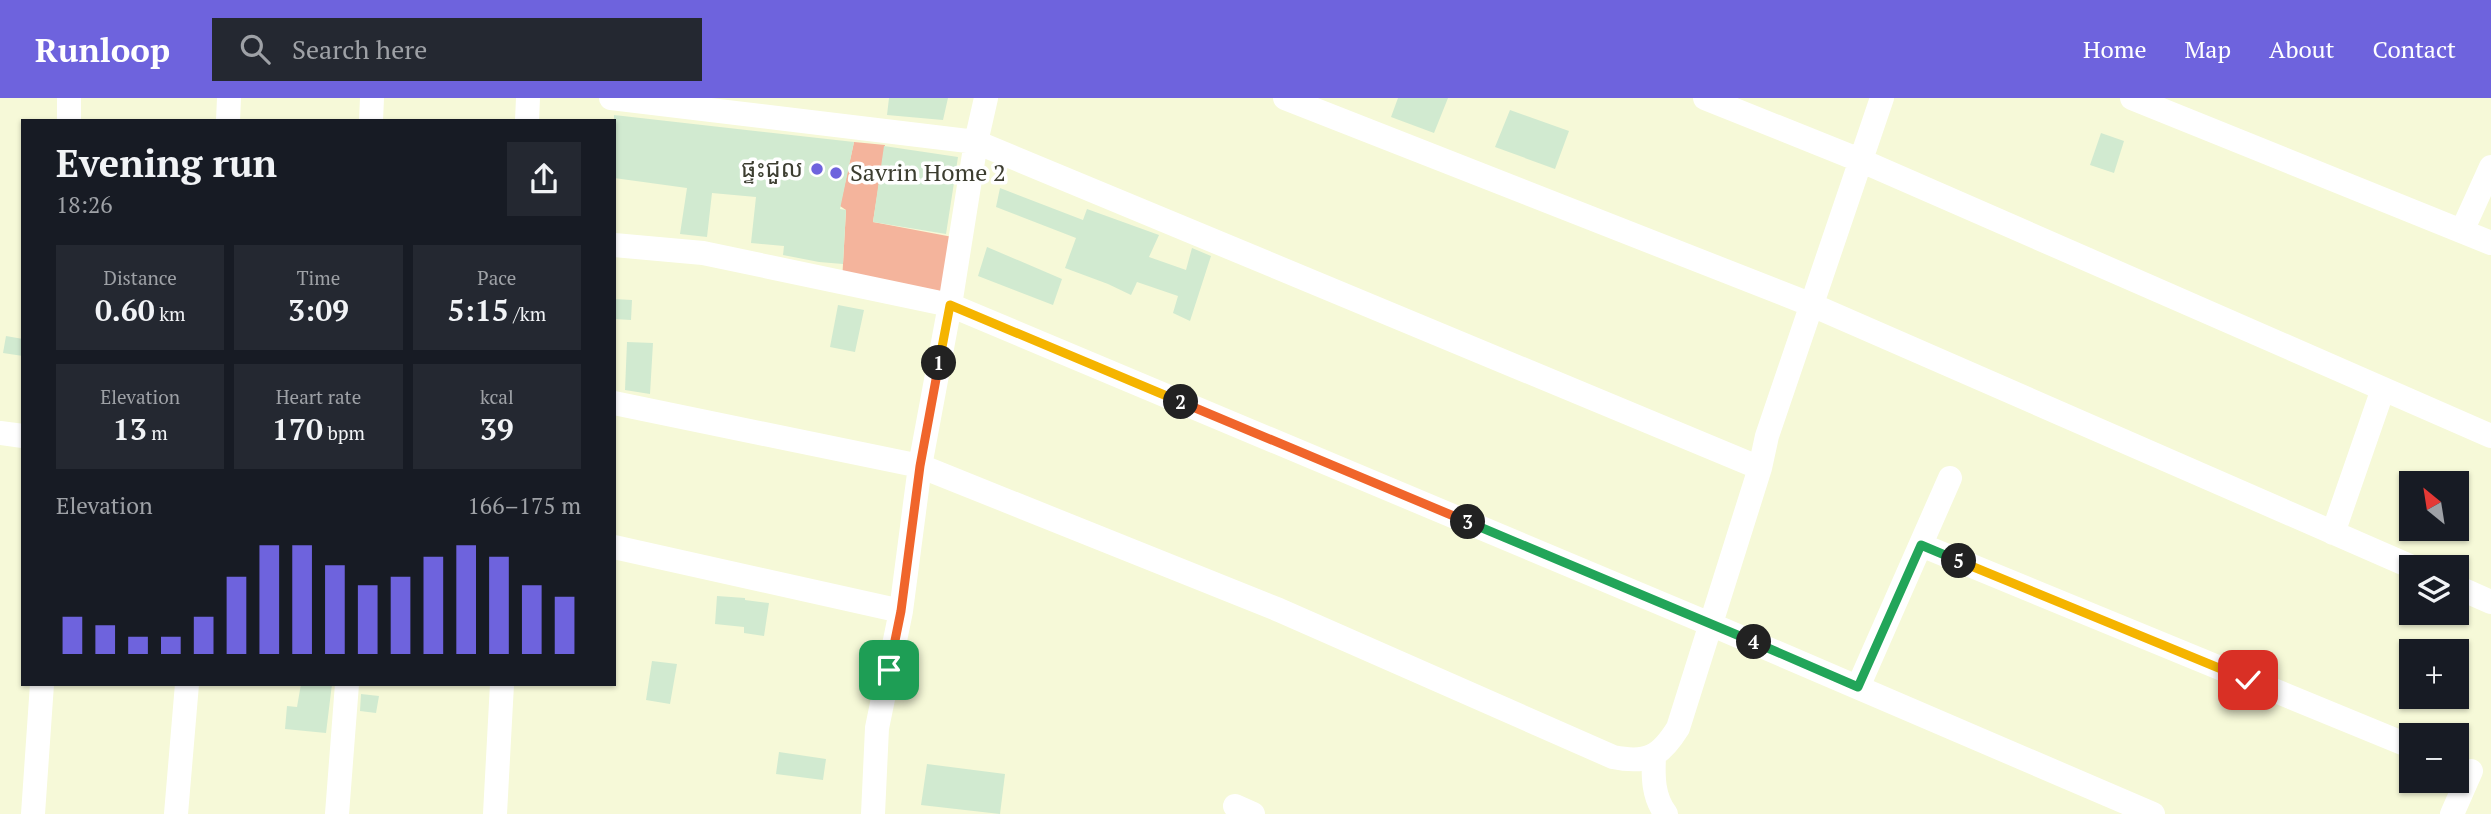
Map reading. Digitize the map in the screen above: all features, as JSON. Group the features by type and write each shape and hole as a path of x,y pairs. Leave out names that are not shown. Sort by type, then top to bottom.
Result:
{"street":[{"path":"69,98 69,119"},
{"path":"228,119 229,98"},
{"path":"371,119 372,98"},
{"path":"527,119 528,98"},
{"path":"611,98 976,142 1760,468"},
{"path":"873,814 877,728 901,611 920,466 986,98"},
{"path":"1285,98 1812,305 2399,561"},
{"path":"1705,98 1862,161 2491,436"},
{"path":"616,403 920,466 1279,610 1613,757 1642,760 1654,756 1668,745 1678,728 1760,468 1767,436 1882,98"},
{"path":"2132,98 2491,243"},
{"path":"2462,231 2491,167"},
{"path":"616,245 703,253 950,305 1710,624 2154,814"},
{"path":"2333,533 2384,389"},
{"path":"0,433 21,436"},
{"path":"1858,687 1950,478"},
{"path":"1921,545 2399,742"},
{"path":"616,547 901,611"},
{"path":"2469,592 2491,601"},
{"path":"33,814 43,686"},
{"path":"176,814 187,686"},
{"path":"337,814 347,686"},
{"path":"495,814 502,686"},
{"path":"1654,756 1655,789 1660,806 1667,814"},
{"path":"2452,814 2473,772"}],"shaded area":[{"path":"854,142 885,145 873,222 958,238 950,305 842,282 846,210 840,206"}],"building":[{"path":"889,98 948,98 943,120 887,115"},
{"path":"1398,98 1448,98 1434,133 1391,117"},
{"path":"1510,110 1569,131 1555,169 1495,147"},
{"path":"614,115 854,142 840,209 846,210 843,264 783,255 784,246 751,243 756,197 712,193 707,237 680,234 687,188 616,178"},
{"path":"2101,133 2124,141 2114,173 2090,165"},
{"path":"884,146 958,157 946,234 873,222"},
{"path":"1000,188 1083,220 1087,209 1159,235 1149,257 1186,270 1192,248 1211,256 1190,321 1173,313 1178,296 1137,282 1131,295 1065,268 1076,238 996,207"},
{"path":"987,247 1062,279 1053,305 978,276"},
{"path":"616,299 632,300 631,320 616,319"},
{"path":"838,305 864,310 855,352 830,347"},
{"path":"6,336 21,339 21,356 3,353"},
{"path":"627,342 653,343 650,394 625,390"},
{"path":"717,596 769,603 764,636 744,633 744,627 715,624"},
{"path":"652,661 677,664 670,704 646,700"},
{"path":"301,686 332,686 326,733 285,729 287,706 297,707"},
{"path":"361,694 379,696 376,713 360,711"},
{"path":"779,752 826,759 823,780 776,774"},
{"path":"927,764 1005,774 1000,814 921,805"}],"place":[{"name":"ផ្ទះជួល","path":"817,169"},
{"name":"Savrin Home 2","path":"836,173"}],"route":[{"path":"889,670 901,611 920,466 950,305 1858,687 1921,545 2248,680"}]}
